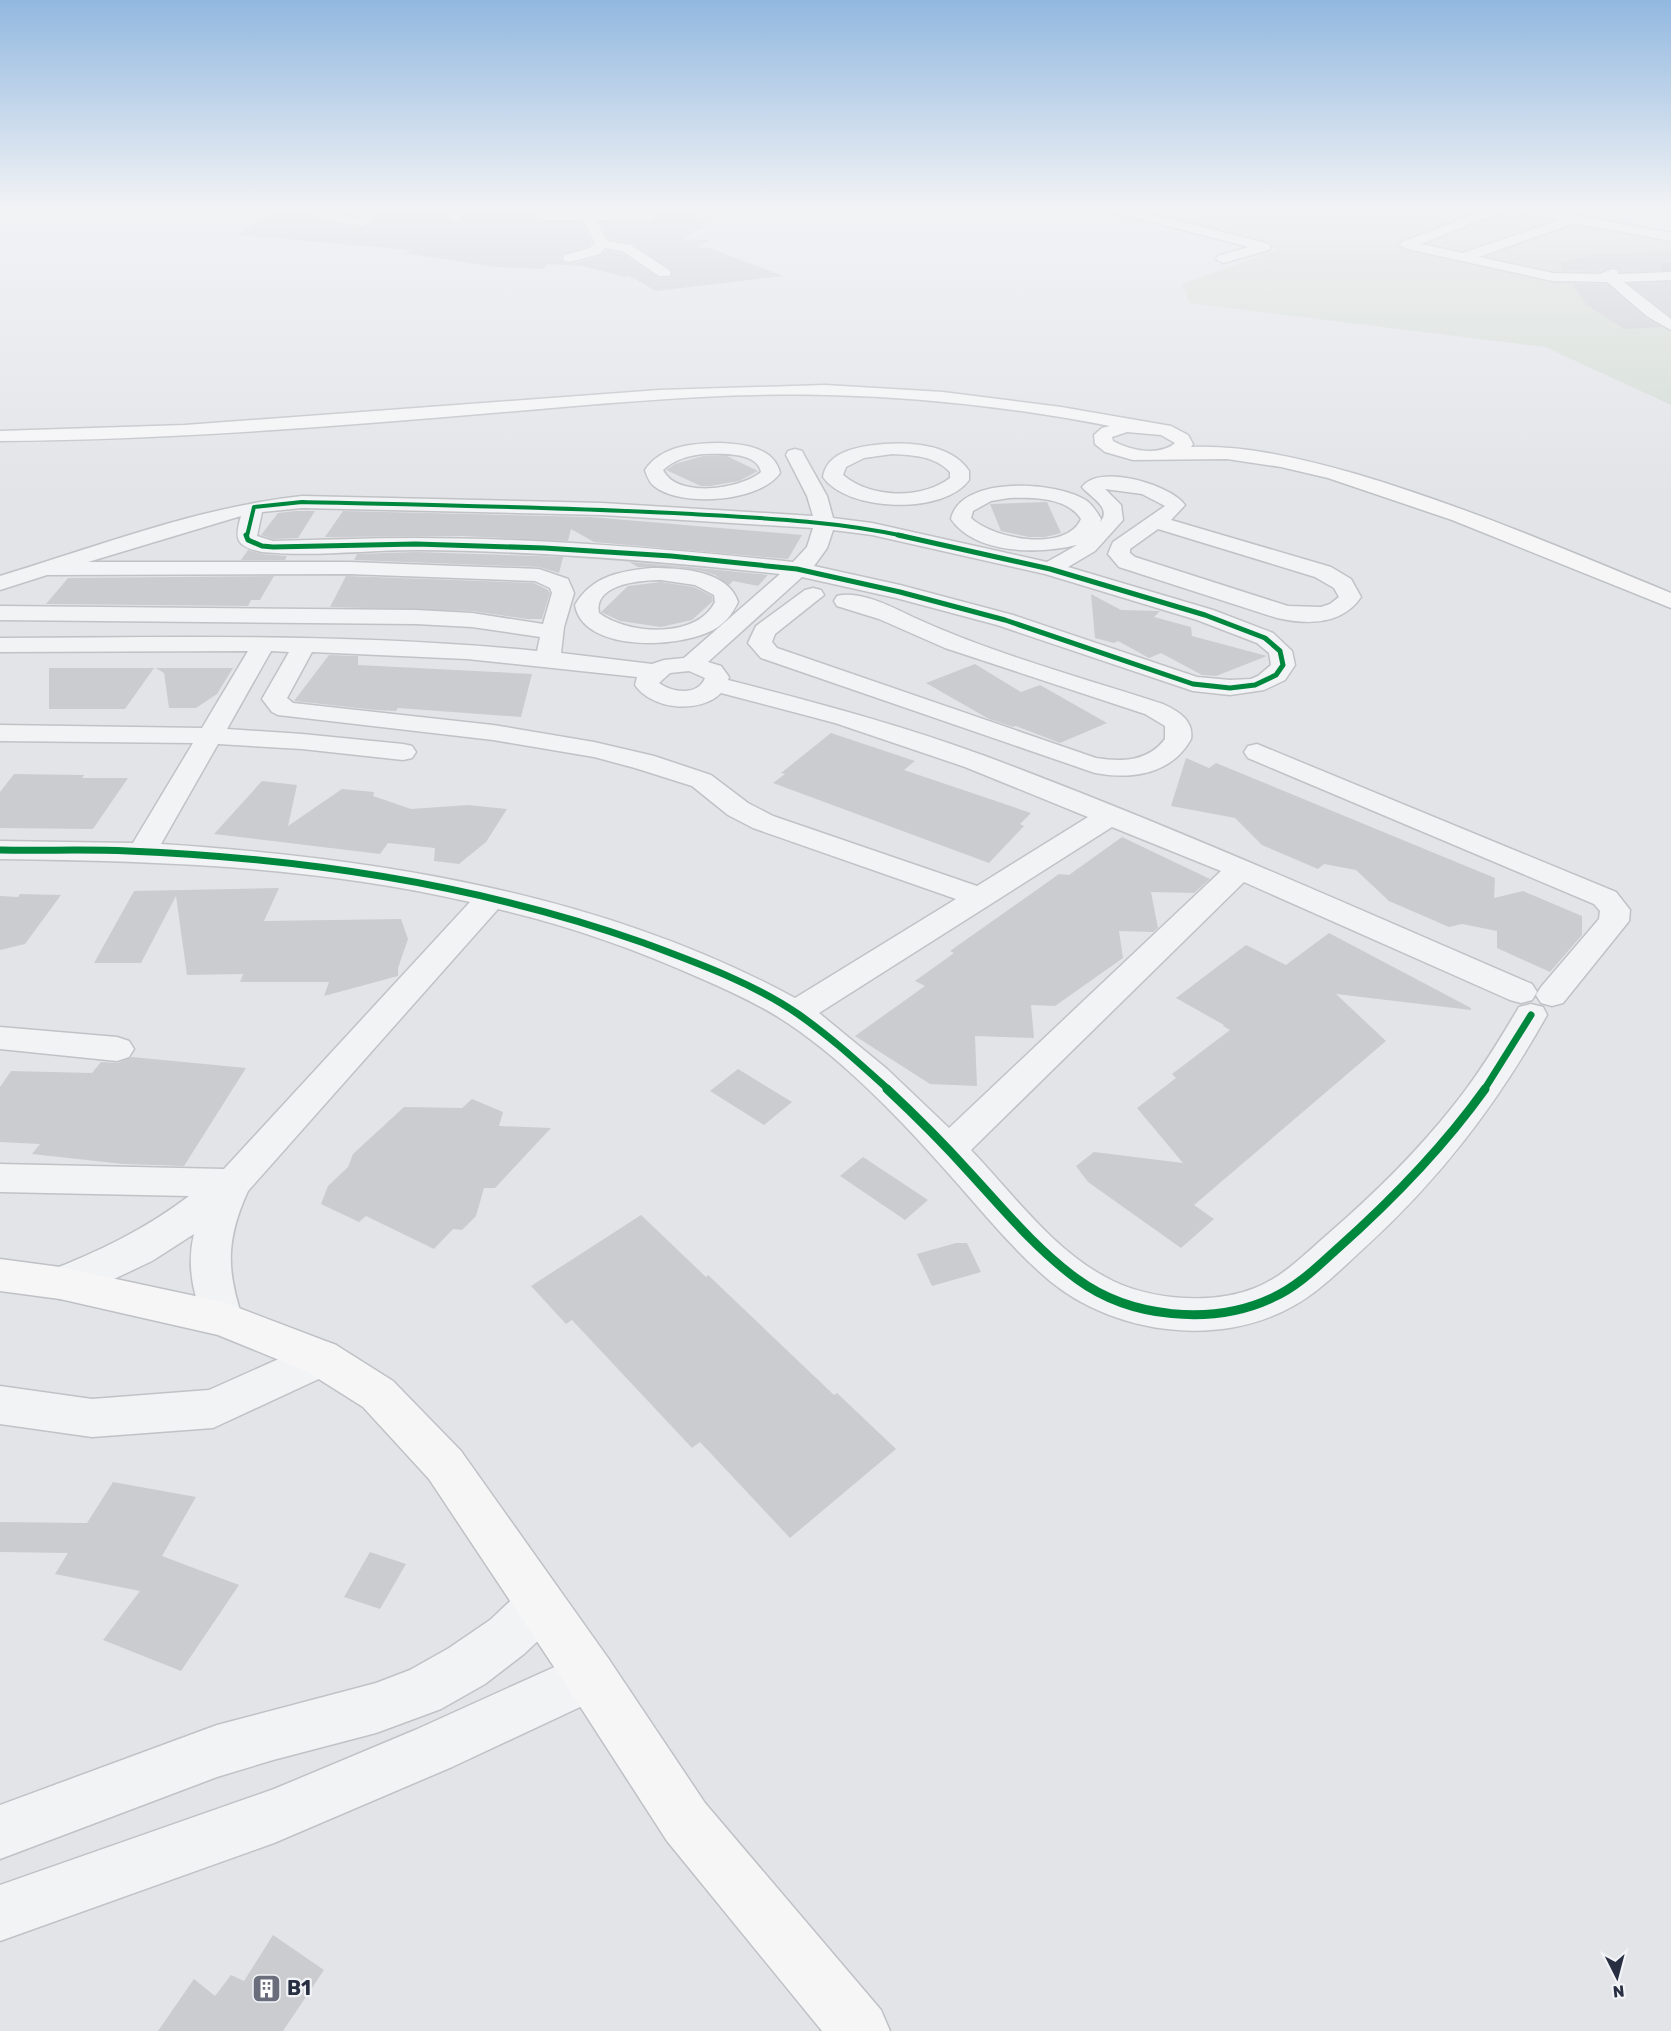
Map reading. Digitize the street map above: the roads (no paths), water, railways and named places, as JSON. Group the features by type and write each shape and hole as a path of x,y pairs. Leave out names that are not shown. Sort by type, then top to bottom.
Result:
{"main road":[{"path":"0,436 163,432 592,399 788,390 856,391 951,398 1045,410 1139,426 1173,443 1308,468 1365,483 1505,532 1671,602"},
{"path":"0,448 213,440 595,408 782,400 871,402 982,410 1058,423 1102,440 1110,448 1131,454 1157,456 1173,443 1244,444 1312,458 1432,492 1519,522 1671,585"},
{"path":"1102,440 1108,432 1139,426"},
{"path":"0,1275 60,1283 224,1319 321,1358 378,1394 445,1465 590,1676 686,1822 860,2031"}],"street":[{"path":"1638,304 1671,325"},
{"path":"765,460 769,464 771,473 763,481 748,488 728,492 684,491 666,486 654,475 656,466 666,458 703,449 744,452 765,460 796,457 837,464"},
{"path":"880,450 915,450 952,462 961,475 955,484 941,492 920,497 895,498 860,493 843,486 833,477 837,464 850,456 880,450"},
{"path":"691,664 725,621 776,588 815,553 821,543 825,522 823,512 796,457"},
{"path":"1050,569 1088,547 1113,520 1114,508 1092,487 1097,483 1118,483 1167,497 1175,505 1174,509 1155,522 1120,546 1119,554 1122,558 1142,568 1285,613 1301,615 1329,612 1340,608 1347,603 1350,597 1343,584 1323,572 1155,522"},
{"path":"941,492 973,501 1002,493 1049,495 1069,501 1084,509 1091,519 1091,524 1084,533 1068,540 1039,545 1007,543 976,534 964,524 961,519 963,509 973,501"},
{"path":"0,584 213,517 254,507 302,502 468,504 602,509 825,522 894,533 1050,569 1156,600 1254,633 1274,644 1280,651 1283,665 1274,677 1252,685 1224,688 1193,684 1005,620 900,592 797,569 670,556 544,548 416,544 262,546 253,544 246,537 254,507"},
{"path":"42,569 326,567 539,575 555,580 563,588 548,659"},
{"path":"677,574 699,578 721,591 724,596 725,621 673,634 633,635 610,630 593,622 588,616 586,605 592,594 617,580 640,575 677,574"},
{"path":"776,588 813,595 878,609 953,643 1154,709 1168,716 1177,725 1180,734 1176,743 1163,757 1138,767 1106,768 769,653 760,643 764,631 813,595"},
{"path":"0,613 416,617 491,622 552,633"},
{"path":"142,852 264,644"},
{"path":"0,645 305,644 407,648 548,659 654,672"},
{"path":"305,644 274,699 280,707 287,710 500,732 547,739 627,757 703,782 721,792 737,809 763,822 980,897"},
{"path":"691,664 712,671 717,677 716,684 711,690 688,698 661,696 652,692 647,685 648,678 654,672 670,666 691,664"},
{"path":"716,684 844,718 974,761 1240,869 1535,1001"},
{"path":"0,734 211,734 298,740 403,752"},
{"path":"0,850 142,852 318,868 491,898 584,922 645,943 746,986 795,1013 880,1084 949,1149 1023,1231 1050,1257 1099,1293 1135,1306 1185,1314 1215,1313 1244,1308 1270,1300 1292,1288 1375,1216 1430,1162 1471,1112 1505,1063 1535,1001 1614,921 1615,910 1605,898 1257,752"},
{"path":"795,1013 1110,816"},
{"path":"949,1149 1240,869"},
{"path":"60,1283 100,1268 147,1245 205,1207 233,1183 491,898"},
{"path":"0,1038 117,1049"},
{"path":"0,1178 233,1183"},
{"path":"224,1319 213,1293 209,1266 211,1238 219,1210 233,1183"},
{"path":"0,1405 92,1418 213,1409 321,1358"},
{"path":"0,1832 217,1751 376,1708 423,1691 467,1666 499,1643 541,1605"},
{"path":"0,1913 156,1860 273,1816 384,1771 590,1676"}],"place":[{"name":"B1","path":"266,1988"}]}
